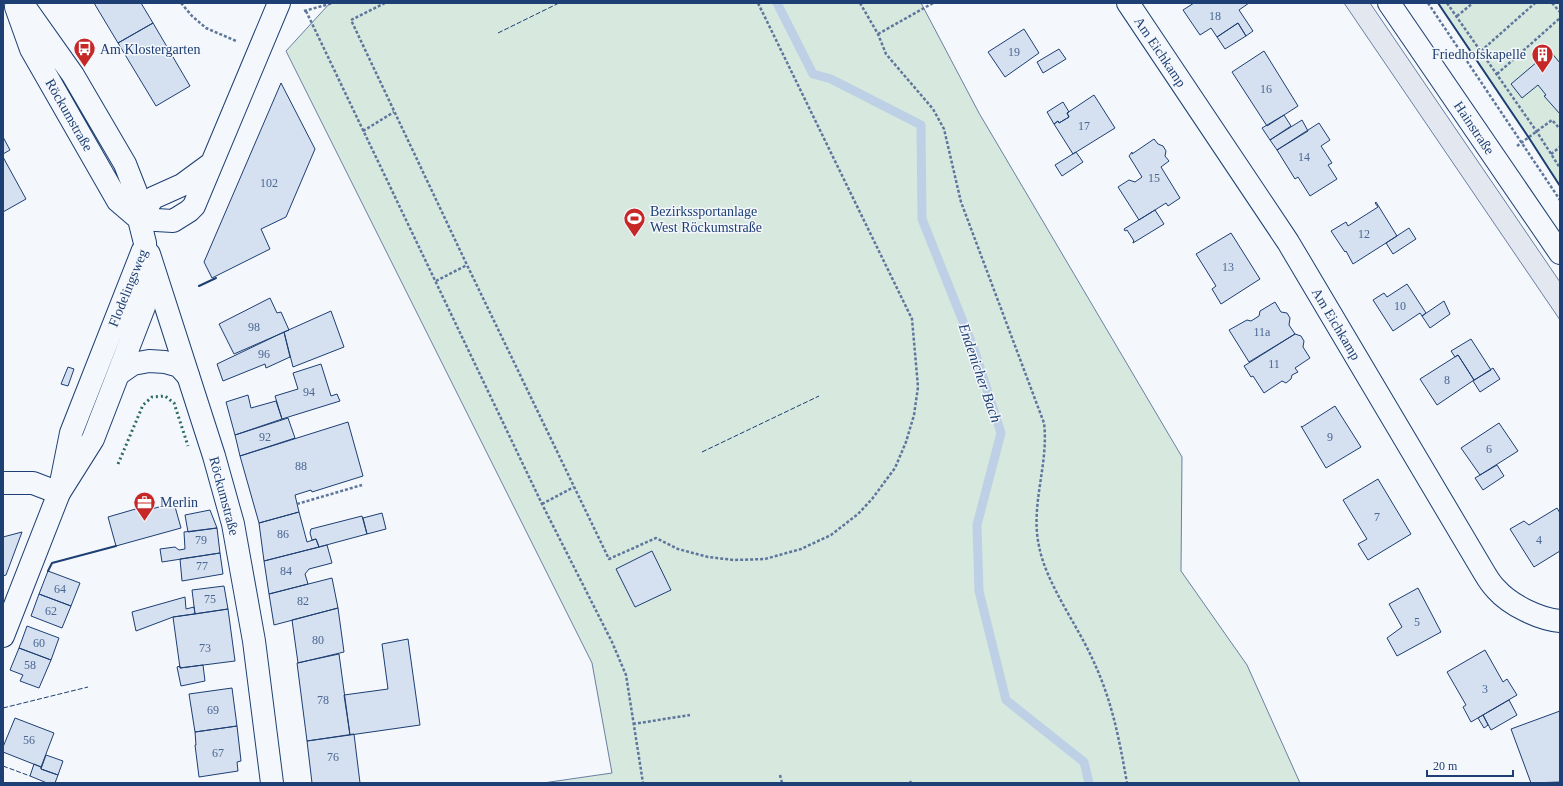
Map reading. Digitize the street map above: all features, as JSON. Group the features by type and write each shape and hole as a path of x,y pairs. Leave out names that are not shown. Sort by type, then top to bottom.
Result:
{"street":[{"name":"Röckumstraße","path":"14,3 31,50 118,201 139,219"},
{"name":"Röckumstraße","path":"22,3 73,75 125,164 136,192 139,219 145,244 188,376 233,524 254,641 272,783"},
{"path":"139,219 173,221 194,206 260,52 279,3"},
{"name":"Am Eichkamp","path":"1128,3 1288,242 1485,574 1496,590 1533,614 1550,620 1560,621"},
{"name":"Hainstraße","path":"1389,3 1560,252"},
{"path":"139,219 153,198 182,185 212,163"},
{"name":"Flodelingsweg","path":"59,493 93,439 144,307 147,278 145,244"},
{"name":"Flodelingsweg","path":"3,636 59,493 71,433 145,244"},
{"path":"120,372 133,364 149,361 165,362 179,366 188,376"},
{"path":"3,483 33,483 59,493"}],"path":[{"path":"181,3 192,16 206,28 260,52"},
{"path":"385,3 351,20 609,559 656,538 678,549 708,557 734,560 765,559 801,549 831,535 858,514 872,499 895,468 906,442 914,415 918,387 912,319 758,3"},
{"path":"860,3 878,34 886,54 933,109 944,129 961,202 1042,416 1045,434 1036,526 1039,548 1051,580 1092,658 1105,688 1115,718 1127,783"},
{"path":"878,34 933,3"},
{"path":"1428,3 1560,200"},
{"path":"1447,3 1538,132 1560,168"},
{"path":"1456,16 1473,3"},
{"path":"1481,51 1535,3"},
{"path":"1552,3 1560,12"},
{"path":"306,11 542,504 612,642 626,675 643,783"},
{"path":"1497,74 1560,18"},
{"path":"363,131 394,112"},
{"path":"1522,142 1538,132 1552,120 1560,130"},
{"path":"1551,154 1560,147"},
{"path":"436,281 467,265"},
{"path":"297,504 362,485"},
{"path":"542,504 574,487"},
{"path":"633,724 690,715"},
{"path":"780,775 782,783"}],"shaded area":[{"name":"Bezirkssportanlage West Röckumstraße","path":"330,3 921,3 979,113 1182,457 1181,571 1247,665 1300,783 543,783 612,773 592,663 286,51"},
{"path":"1344,3 1370,3 1560,282 1560,320"},
{"path":"1438,3 1560,3 1560,186 1529,138"}],"building":[{"path":"94,3 141,3 153,23 118,43"},
{"path":"1194,3 1249,3 1239,10 1253,31 1246,36 1238,23 1217,37 1211,28 1200,35 1183,10"},
{"path":"153,23 190,86 156,106 118,43"},
{"path":"1238,23 1246,36 1225,49 1217,37"},
{"path":"1024,29 1039,53 1005,77 988,52"},
{"path":"1059,49 1066,59 1043,73 1037,62"},
{"path":"1264,51 1298,106 1267,126 1232,72"},
{"name":"Friedhofskapelle","path":"1550,51 1560,63 1560,114 1544,96 1546,95 1538,85 1522,98 1511,84"},
{"path":"281,83 315,149 286,217 261,229 270,249 212,278 204,262"},
{"path":"1094,95 1115,128 1073,154 1054,124 1058,121 1059,123 1069,117 1067,113"},
{"path":"1063,102 1069,112 1067,113 1069,117 1059,123 1058,121 1054,124 1047,112"},
{"path":"1284,115 1291,126 1270,140 1262,128"},
{"path":"1302,120 1308,131 1277,150 1270,140"},
{"path":"1319,123 1330,140 1321,146 1332,163 1328,165 1337,179 1310,196 1298,177 1295,179 1277,150"},
{"path":"3,137 10,150 3,154"},
{"path":"1154,139 1158,144 1163,146 1166,151 1165,156 1169,161 1161,167 1180,198 1168,206 1166,203 1139,220 1118,187 1129,180 1135,182 1142,177 1129,156 1132,152 1132,154"},
{"path":"1076,152 1083,162 1062,176 1055,165"},
{"path":"3,157 26,199 3,212"},
{"path":"1376,202 1397,236 1353,264 1346,251 1345,252 1331,231 1346,222 1348,226 1378,207 1375,203"},
{"path":"1155,210 1164,224 1133,243 1134,241 1127,230 1125,231 1124,229"},
{"path":"1409,228 1416,239 1393,254 1386,243"},
{"path":"1231,233 1260,279 1221,304 1212,289 1216,286 1196,254"},
{"path":"1407,284 1426,313 1422,316 1420,313 1393,331 1373,300 1384,293 1387,297"},
{"path":"270,298 277,313 281,312 289,330 234,354 219,324"},
{"path":"1444,301 1450,314 1430,328 1422,316"},
{"path":"1275,302 1281,312 1287,313 1290,318 1289,325 1295,334 1249,362 1229,330 1247,320 1251,321 1259,316 1260,311"},
{"path":"331,311 344,347 293,367 284,332"},
{"path":"284,332 290,357 266,368 265,364 223,381 217,364"},
{"path":"1295,334 1301,336 1304,341 1303,347 1310,358 1295,368 1298,372 1292,375 1291,379 1286,383 1282,381 1264,393 1253,376 1251,377 1244,366"},
{"path":"1471,339 1491,370 1474,380 1458,355 1455,357 1451,351"},
{"path":"1458,355 1474,380 1437,405 1420,379"},
{"path":"321,364 331,396 337,394 340,401 282,419 275,396 298,389 293,373"},
{"path":"68,367 74,369 68,386 61,384"},
{"path":"1493,368 1500,379 1480,392 1473,381"},
{"path":"248,395 251,408 276,401 282,419 235,435 226,402"},
{"path":"1335,406 1361,447 1326,468 1301,426 1302,427"},
{"path":"288,418 295,438 240,456 235,435"},
{"path":"348,422 363,476 312,492 311,490 295,495 299,512 259,523 240,456"},
{"path":"1499,423 1518,451 1480,475 1461,448"},
{"path":"1497,465 1504,476 1483,490 1475,478"},
{"path":"1378,479 1411,534 1368,560 1358,544 1367,539 1343,500"},
{"name":"Merlin","path":"174,503 181,528 116,546 108,517 139,508 140,512"},
{"path":"1557,508 1560,513 1560,551 1534,567 1510,529 1524,521 1529,525"},
{"path":"210,510 217,528 188,532 185,515"},
{"path":"299,512 307,542 316,539 319,547 264,561 259,523"},
{"path":"382,513 386,529 367,534 363,518"},
{"path":"362,516 367,534 319,547 316,539 312,540 310,533 311,529"},
{"path":"217,528 220,553 162,562 160,549 175,547 179,550 185,549 184,532"},
{"path":"22,532 6,575 3,576 3,537"},
{"path":"327,545 332,563 309,569 305,574 308,584 269,594 264,561"},
{"path":"652,551 671,590 635,607 616,569"},
{"path":"220,553 223,574 182,581 180,559"},
{"path":"48,571 80,583 71,606 39,594"},
{"path":"332,578 338,608 274,625 269,594"},
{"path":"224,586 228,609 195,614 192,590"},
{"path":"1418,588 1441,632 1397,656 1387,638 1402,627 1389,604"},
{"path":"39,594 71,606 62,628 31,616"},
{"path":"185,597 186,609 194,607 195,614 173,617 136,631 132,612"},
{"path":"338,608 344,652 298,663 292,620"},
{"path":"228,609 235,661 180,668 173,617"},
{"path":"27,626 59,638 51,660 19,648"},
{"path":"408,639 420,725 350,735 344,695 388,689 382,644"},
{"path":"19,648 51,660 39,688 20,681 23,675 10,670"},
{"path":"1485,650 1503,682 1507,679 1517,695 1471,722 1463,707 1466,705 1447,672"},
{"path":"339,654 350,735 307,741 297,663"},
{"path":"203,665 205,681 181,686 177,667 180,666 180,668"},
{"path":"232,688 237,726 195,732 189,694"},
{"path":"1509,700 1517,715 1491,730 1483,715"},
{"path":"1560,711 1560,782 1531,783 1511,729"},
{"path":"1483,715 1488,725 1484,728 1478,718"},
{"path":"15,718 54,733 41,767 3,752 3,747"},
{"path":"237,726 241,761 237,762 238,771 199,777 195,732"},
{"path":"354,734 360,783 312,783 307,741"},
{"path":"46,755 63,761 58,775 41,769"},
{"path":"34,764 41,767 41,769 58,775 55,783 47,783 30,776"}],"waterway":[{"name":"Endenicher Bach","path":"777,3 813,74 831,79 921,125 922,219 974,349 1001,433 977,525 979,591 1006,700 1084,762 1089,783"}],"hedge":[{"path":"118,464 143,405 152,397 165,396 174,403 188,446"}],"fence":[{"path":"498,33 559,3"},
{"path":"702,452 819,396"},
{"path":"3,708 88,687"},
{"path":"3,766 30,776"}],"wall":[{"path":"1438,3 1560,186"},
{"path":"199,286 216,278"},
{"path":"48,571 52,563 116,546"}],"place":[{"name":"Am Klostergarten","path":"85,68"},
{"name":"Friedhofskapelle","path":"1542,74"},
{"name":"Bezirkssportanlage West Röckumstraße","path":"635,238"},
{"name":"Merlin","path":"145,522"}]}
